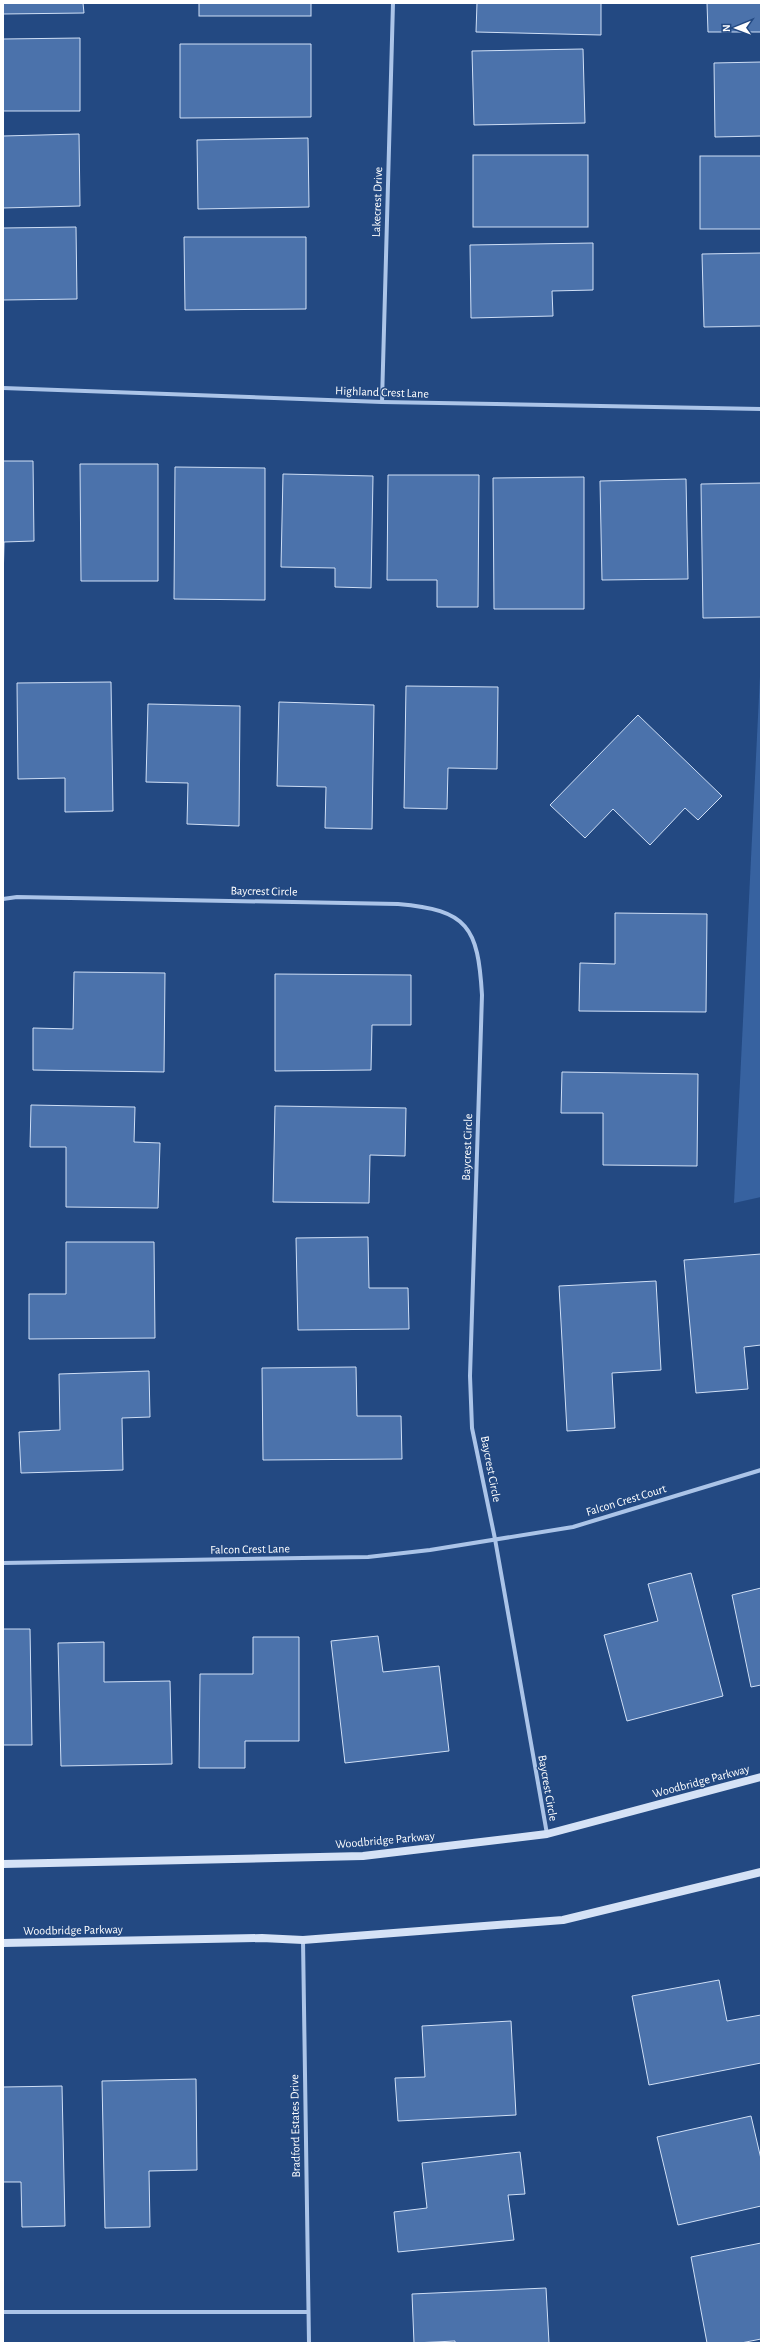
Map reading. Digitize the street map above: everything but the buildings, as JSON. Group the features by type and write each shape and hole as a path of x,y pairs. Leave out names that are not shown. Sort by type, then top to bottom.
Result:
{"main road":[{"name":"Woodbridge Parkway","path":"3,1864 363,1856 547,1834 761,1778"},
{"name":"Woodbridge Parkway","path":"3,1943 262,1938 303,1940 563,1920 761,1872"}],"street":[{"name":"Lakecrest Drive","path":"382,402 393,3"},
{"name":"Highland Crest Lane","path":"3,388 382,402 761,409"},
{"name":"Baycrest Circle","path":"3,899 17,897 398,904 436,908 449,913 464,924 474,942 480,963 482,995 470,1376 472,1428 495,1539 547,1834"},
{"name":"Falcon Crest Court","path":"495,1539 573,1527 761,1470"},
{"name":"Falcon Crest Lane","path":"3,1563 368,1557 430,1550 495,1539"},
{"name":"Bradford Estates Drive","path":"303,1940 309,2343"},
{"path":"3,2312 308,2312"}],"shaded area":[{"path":"761,656 761,1197 734,1203"}]}
